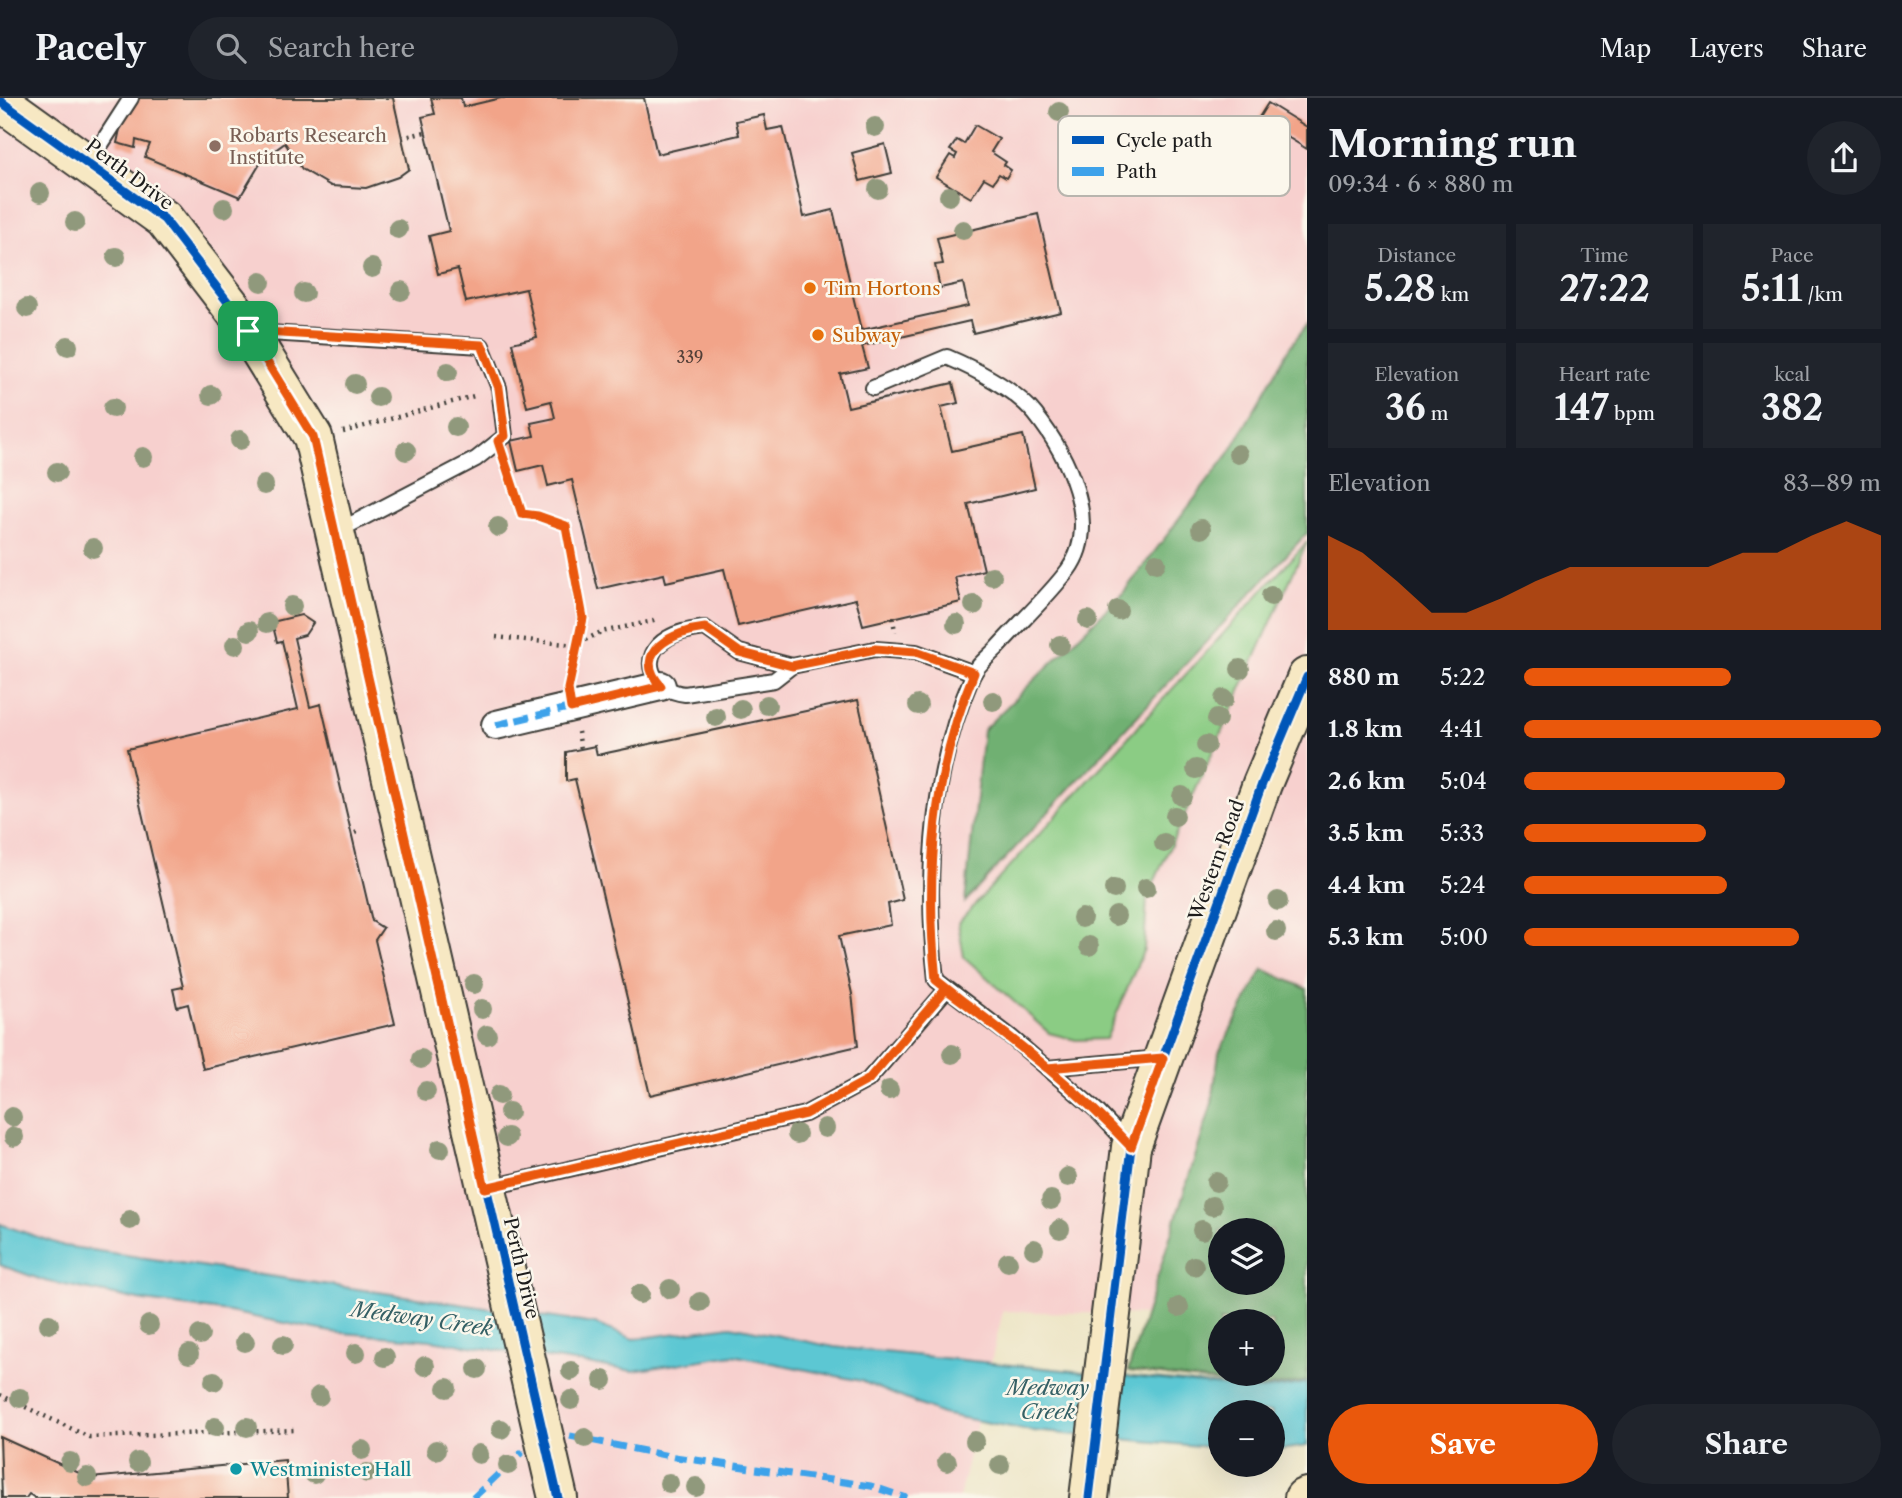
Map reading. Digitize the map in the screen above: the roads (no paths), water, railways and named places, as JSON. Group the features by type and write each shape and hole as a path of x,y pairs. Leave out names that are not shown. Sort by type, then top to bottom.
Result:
{"street":[{"name":"Perth Drive","path":"0,101 164,219 248,331 313,437 558,1498"},
{"name":"Western Road","path":"1090,1488 1131,1147 1262,784 1307,677"},
{"path":"496,725 661,686"}],"lane":[{"path":"83,161 100,146 131,98"},
{"path":"248,331 482,345 499,388 505,436 476,459 334,533"},
{"path":"873,388 947,357 970,367 1034,413 1066,463 1078,497 1084,532 1069,569 974,673 961,703 945,762 932,842 929,920 936,980 1011,1037 1096,1110 1131,1147"},
{"path":"792,666 739,652 713,631 695,629 665,640 652,655 649,666 653,678 661,686 672,693 685,694 774,680 792,666 875,649 916,652 974,673"},
{"path":"485,1188 805,1114 868,1080 946,989"},
{"path":"1047,1068 1163,1058"}],"water":[{"name":"Medway Creek","path":"0,1224 64,1246 595,1324 634,1339 731,1326 834,1347 1208,1386 1262,1390 1307,1383 1307,1446 1285,1449 1285,1400 1208,1400 1208,1447 1032,1431 942,1414 861,1381 733,1355 633,1371 431,1340 331,1332 229,1312 144,1301 45,1281 0,1265"}],"place":[{"name":"Robarts Research Institute","path":"215,146"},
{"name":"Tim Hortons","path":"810,288"},
{"name":"Subway","path":"818,335"},
{"name":"Westminister Hall","path":"236,1469"}]}
